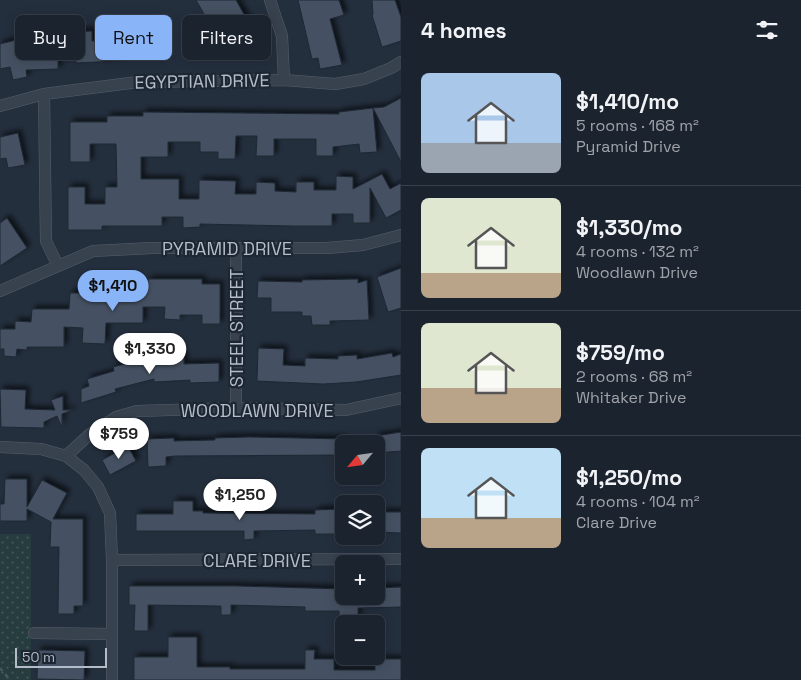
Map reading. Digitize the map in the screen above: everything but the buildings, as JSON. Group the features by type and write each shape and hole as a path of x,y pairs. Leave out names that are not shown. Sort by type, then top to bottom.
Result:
{"street":[{"path":"270,0 282,36 284,80"},
{"name":"EGYPTIAN DRIVE","path":"0,106 44,94 138,82 284,80 335,84 364,79 401,62"},
{"path":"44,94 46,240 58,266"},
{"name":"PYRAMID DRIVE","path":"0,291 93,251 152,248 345,247 363,245 401,234"},
{"name":"STEEL STREET","path":"236,249 236,408"},
{"name":"WOODLAWN DRIVE","path":"66,456 90,434 116,417 137,411 236,408 346,410 401,398"},
{"path":"0,447 41,449 66,456 84,470 98,487 110,513 112,680"},
{"name":"CLARE DRIVE","path":"112,560 401,559"},
{"path":"34,633 111,634"}],"path":[{"path":"0,668 10,680"}],"green space":[{"path":"0,534 31,534 31,680 0,680"}]}
